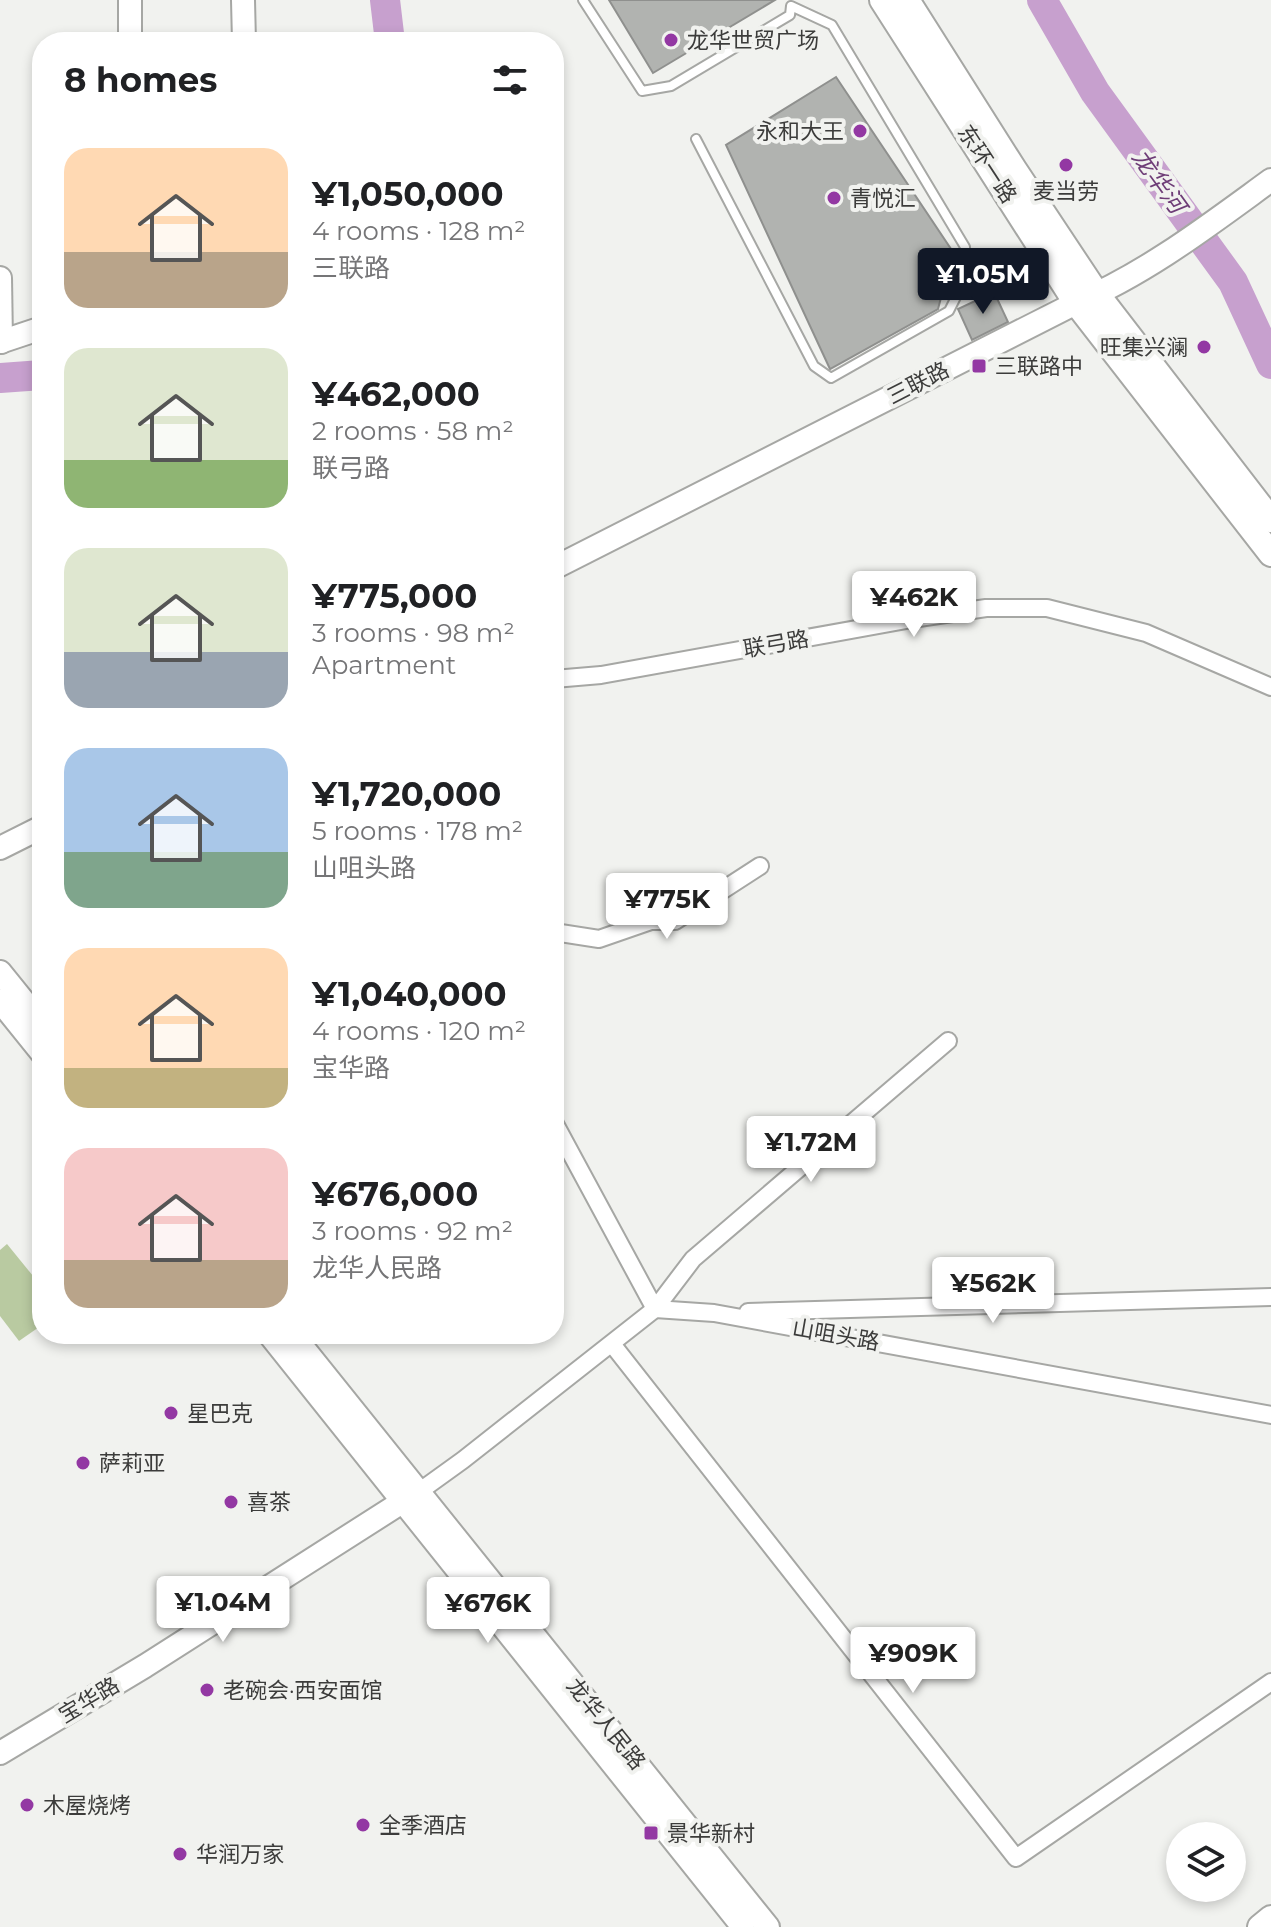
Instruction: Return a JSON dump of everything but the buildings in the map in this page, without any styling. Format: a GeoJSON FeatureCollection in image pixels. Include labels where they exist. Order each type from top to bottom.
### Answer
{"type":"FeatureCollection","features":[{"type":"Feature","properties":{"kind":"main road"},"geometry":{"type":"LineString","coordinates":[[130,0],[130,32]]}},
{"type":"Feature","properties":{"kind":"main road"},"geometry":{"type":"LineString","coordinates":[[243,0],[244,32]]}},
{"type":"Feature","properties":{"kind":"main road","name":"东环一路"},"geometry":{"type":"LineString","coordinates":[[882,0],[1086,299],[1271,554]]}},
{"type":"Feature","properties":{"kind":"main road","name":"东环一路"},"geometry":{"type":"LineString","coordinates":[[907,0],[1014,169],[1086,299],[1271,520]]}},
{"type":"Feature","properties":{"kind":"main road","name":"三联路"},"geometry":{"type":"LineString","coordinates":[[564,563],[1086,299],[1180,247],[1271,180]]}},
{"type":"Feature","properties":{"kind":"main road"},"geometry":{"type":"LineString","coordinates":[[0,278],[0,342],[32,331]]}},
{"type":"Feature","properties":{"kind":"main road"},"geometry":{"type":"LineString","coordinates":[[0,848],[32,832]]}},
{"type":"Feature","properties":{"kind":"main road"},"geometry":{"type":"LineString","coordinates":[[0,972],[32,1012]]}},
{"type":"Feature","properties":{"kind":"main road"},"geometry":{"type":"LineString","coordinates":[[0,1001],[32,1041]]}},
{"type":"Feature","properties":{"kind":"main road","name":"龙华人民路"},"geometry":{"type":"LineString","coordinates":[[278,1344],[411,1496],[768,1927]]}},
{"type":"Feature","properties":{"kind":"main road","name":"龙华人民路"},"geometry":{"type":"LineString","coordinates":[[299,1344],[411,1496],[743,1927]]}},
{"type":"Feature","properties":{"kind":"main road","name":"宝华路"},"geometry":{"type":"LineString","coordinates":[[0,1753],[145,1666],[411,1496]]}},
{"type":"Feature","properties":{"kind":"main road"},"geometry":{"type":"LineString","coordinates":[[1260,1927],[1271,1918]]}},
{"type":"Feature","properties":{"kind":"street","name":"联弓路"},"geometry":{"type":"LineString","coordinates":[[564,678],[601,675],[986,608],[1047,608],[1146,633],[1271,687]]}},
{"type":"Feature","properties":{"kind":"street"},"geometry":{"type":"LineString","coordinates":[[564,934],[599,939],[651,921],[675,921],[760,866]]}},
{"type":"Feature","properties":{"kind":"street"},"geometry":{"type":"LineString","coordinates":[[411,1496],[463,1460],[655,1309],[693,1259],[948,1041]]}},
{"type":"Feature","properties":{"kind":"street"},"geometry":{"type":"LineString","coordinates":[[564,1141],[655,1309]]}},
{"type":"Feature","properties":{"kind":"street"},"geometry":{"type":"LineString","coordinates":[[714,1313],[1271,1297]]}},
{"type":"Feature","properties":{"kind":"street","name":"山咀头路"},"geometry":{"type":"LineString","coordinates":[[655,1309],[714,1313],[1271,1415]]}},
{"type":"Feature","properties":{"kind":"street"},"geometry":{"type":"LineString","coordinates":[[612,1344],[1016,1858],[1271,1682]]}},
{"type":"Feature","properties":{"kind":"lane"},"geometry":{"type":"LineString","coordinates":[[583,0],[642,91],[671,86],[790,15],[791,6],[832,25],[965,247],[965,279],[949,311],[831,378],[814,366],[696,139]]}},
{"type":"Feature","properties":{"kind":"green space"},"geometry":{"type":"Polygon","coordinates":[[[7,1244],[32,1275],[32,1332],[19,1341],[0,1316],[0,1250],[7,1244]]]}},
{"type":"Feature","properties":{"kind":"waterway","name":"龙华河"},"geometry":{"type":"LineString","coordinates":[[385,0],[389,32]]}},
{"type":"Feature","properties":{"kind":"waterway","name":"龙华河"},"geometry":{"type":"LineString","coordinates":[[1042,0],[1095,92],[1233,282],[1271,364]]}},
{"type":"Feature","properties":{"kind":"waterway","name":"龙华河"},"geometry":{"type":"LineString","coordinates":[[0,378],[32,376]]}},
{"type":"Feature","properties":{"kind":"place","name":"龙华世贸广场"},"geometry":{"type":"Point","coordinates":[671,40]}},
{"type":"Feature","properties":{"kind":"place","name":"永和大王"},"geometry":{"type":"Point","coordinates":[860,131]}},
{"type":"Feature","properties":{"kind":"place","name":"麦当劳"},"geometry":{"type":"Point","coordinates":[1066,165]}},
{"type":"Feature","properties":{"kind":"place","name":"青悦汇"},"geometry":{"type":"Point","coordinates":[834,198]}},
{"type":"Feature","properties":{"kind":"place","name":"旺集兴澜"},"geometry":{"type":"Point","coordinates":[1204,347]}},
{"type":"Feature","properties":{"kind":"place","name":"三联路中"},"geometry":{"type":"Point","coordinates":[979,366]}},
{"type":"Feature","properties":{"kind":"place","name":"星巴克"},"geometry":{"type":"Point","coordinates":[171,1413]}},
{"type":"Feature","properties":{"kind":"place","name":"萨莉亚"},"geometry":{"type":"Point","coordinates":[83,1463]}},
{"type":"Feature","properties":{"kind":"place","name":"喜茶"},"geometry":{"type":"Point","coordinates":[231,1502]}},
{"type":"Feature","properties":{"kind":"place","name":"老碗会·西安面馆"},"geometry":{"type":"Point","coordinates":[207,1690]}},
{"type":"Feature","properties":{"kind":"place","name":"木屋烧烤"},"geometry":{"type":"Point","coordinates":[27,1805]}},
{"type":"Feature","properties":{"kind":"place","name":"全季酒店"},"geometry":{"type":"Point","coordinates":[363,1825]}},
{"type":"Feature","properties":{"kind":"place","name":"景华新村"},"geometry":{"type":"Point","coordinates":[651,1833]}},
{"type":"Feature","properties":{"kind":"place","name":"华润万家"},"geometry":{"type":"Point","coordinates":[180,1854]}}]}
